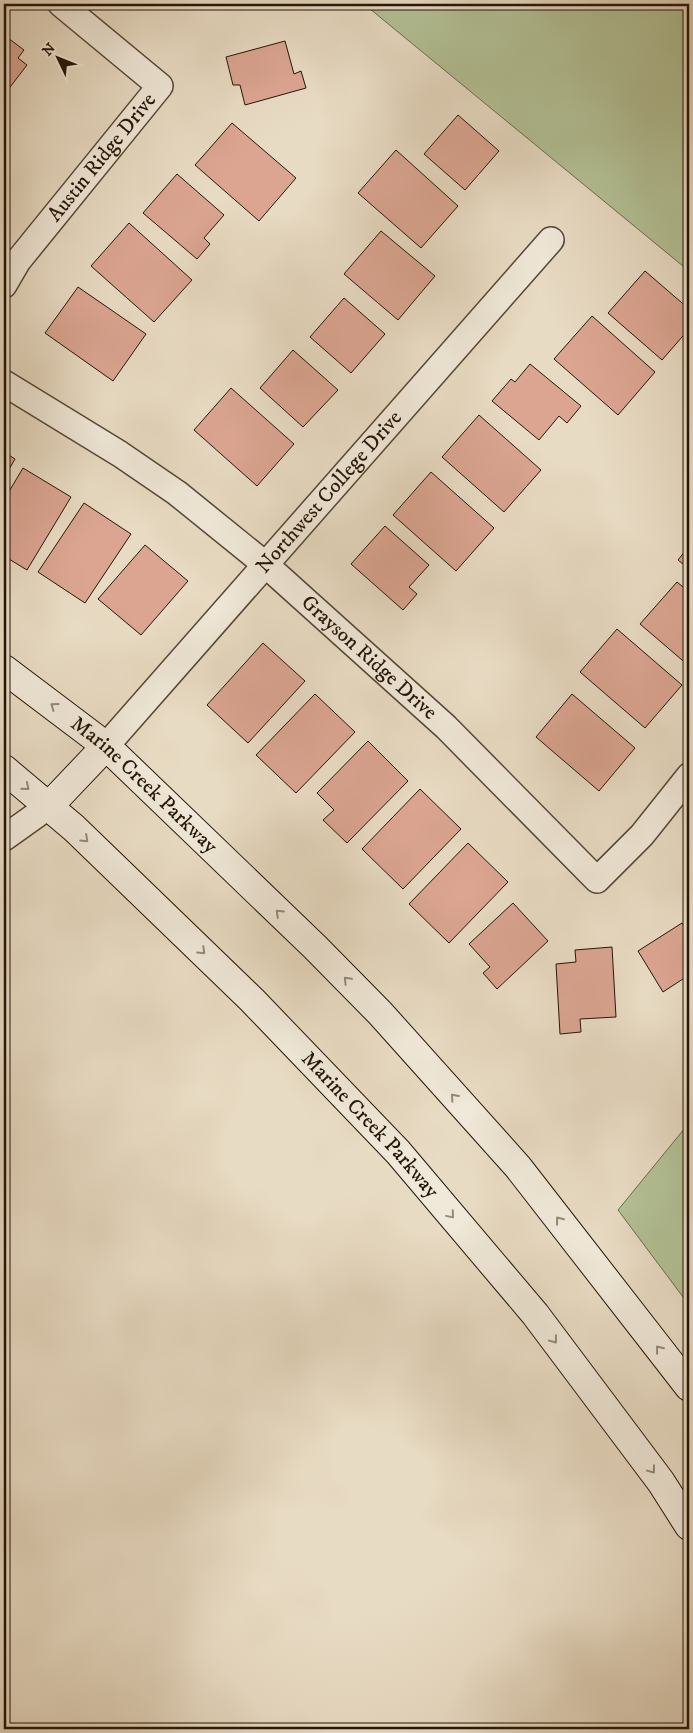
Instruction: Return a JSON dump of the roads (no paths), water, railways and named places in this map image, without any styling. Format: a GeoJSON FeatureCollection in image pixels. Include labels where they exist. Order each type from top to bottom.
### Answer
{"type":"FeatureCollection","features":[{"type":"Feature","properties":{"kind":"main road","name":"Marine Creek Parkway"},"geometry":{"type":"LineString","coordinates":[[4,669],[106,746],[315,947],[380,1013],[518,1168],[689,1387]]}},
{"type":"Feature","properties":{"kind":"main road"},"geometry":{"type":"LineString","coordinates":[[49,806],[106,746]]}},
{"type":"Feature","properties":{"kind":"main road","name":"Marine Creek Parkway"},"geometry":{"type":"LineString","coordinates":[[4,768],[85,839],[252,1000],[398,1152],[535,1314],[661,1482],[689,1526]]}},
{"type":"Feature","properties":{"kind":"street","name":"Austin Ridge Drive"},"geometry":{"type":"LineString","coordinates":[[4,285],[18,261],[160,86],[61,4]]}},
{"type":"Feature","properties":{"kind":"street","name":"Northwest College Drive"},"geometry":{"type":"LineString","coordinates":[[106,746],[551,240]]}},
{"type":"Feature","properties":{"kind":"street","name":"Grayson Ridge Drive"},"geometry":{"type":"LineString","coordinates":[[4,383],[120,454],[177,493],[266,565],[446,727],[597,880],[642,835],[689,776]]}},
{"type":"Feature","properties":{"kind":"street"},"geometry":{"type":"LineString","coordinates":[[4,838],[49,806]]}}]}
